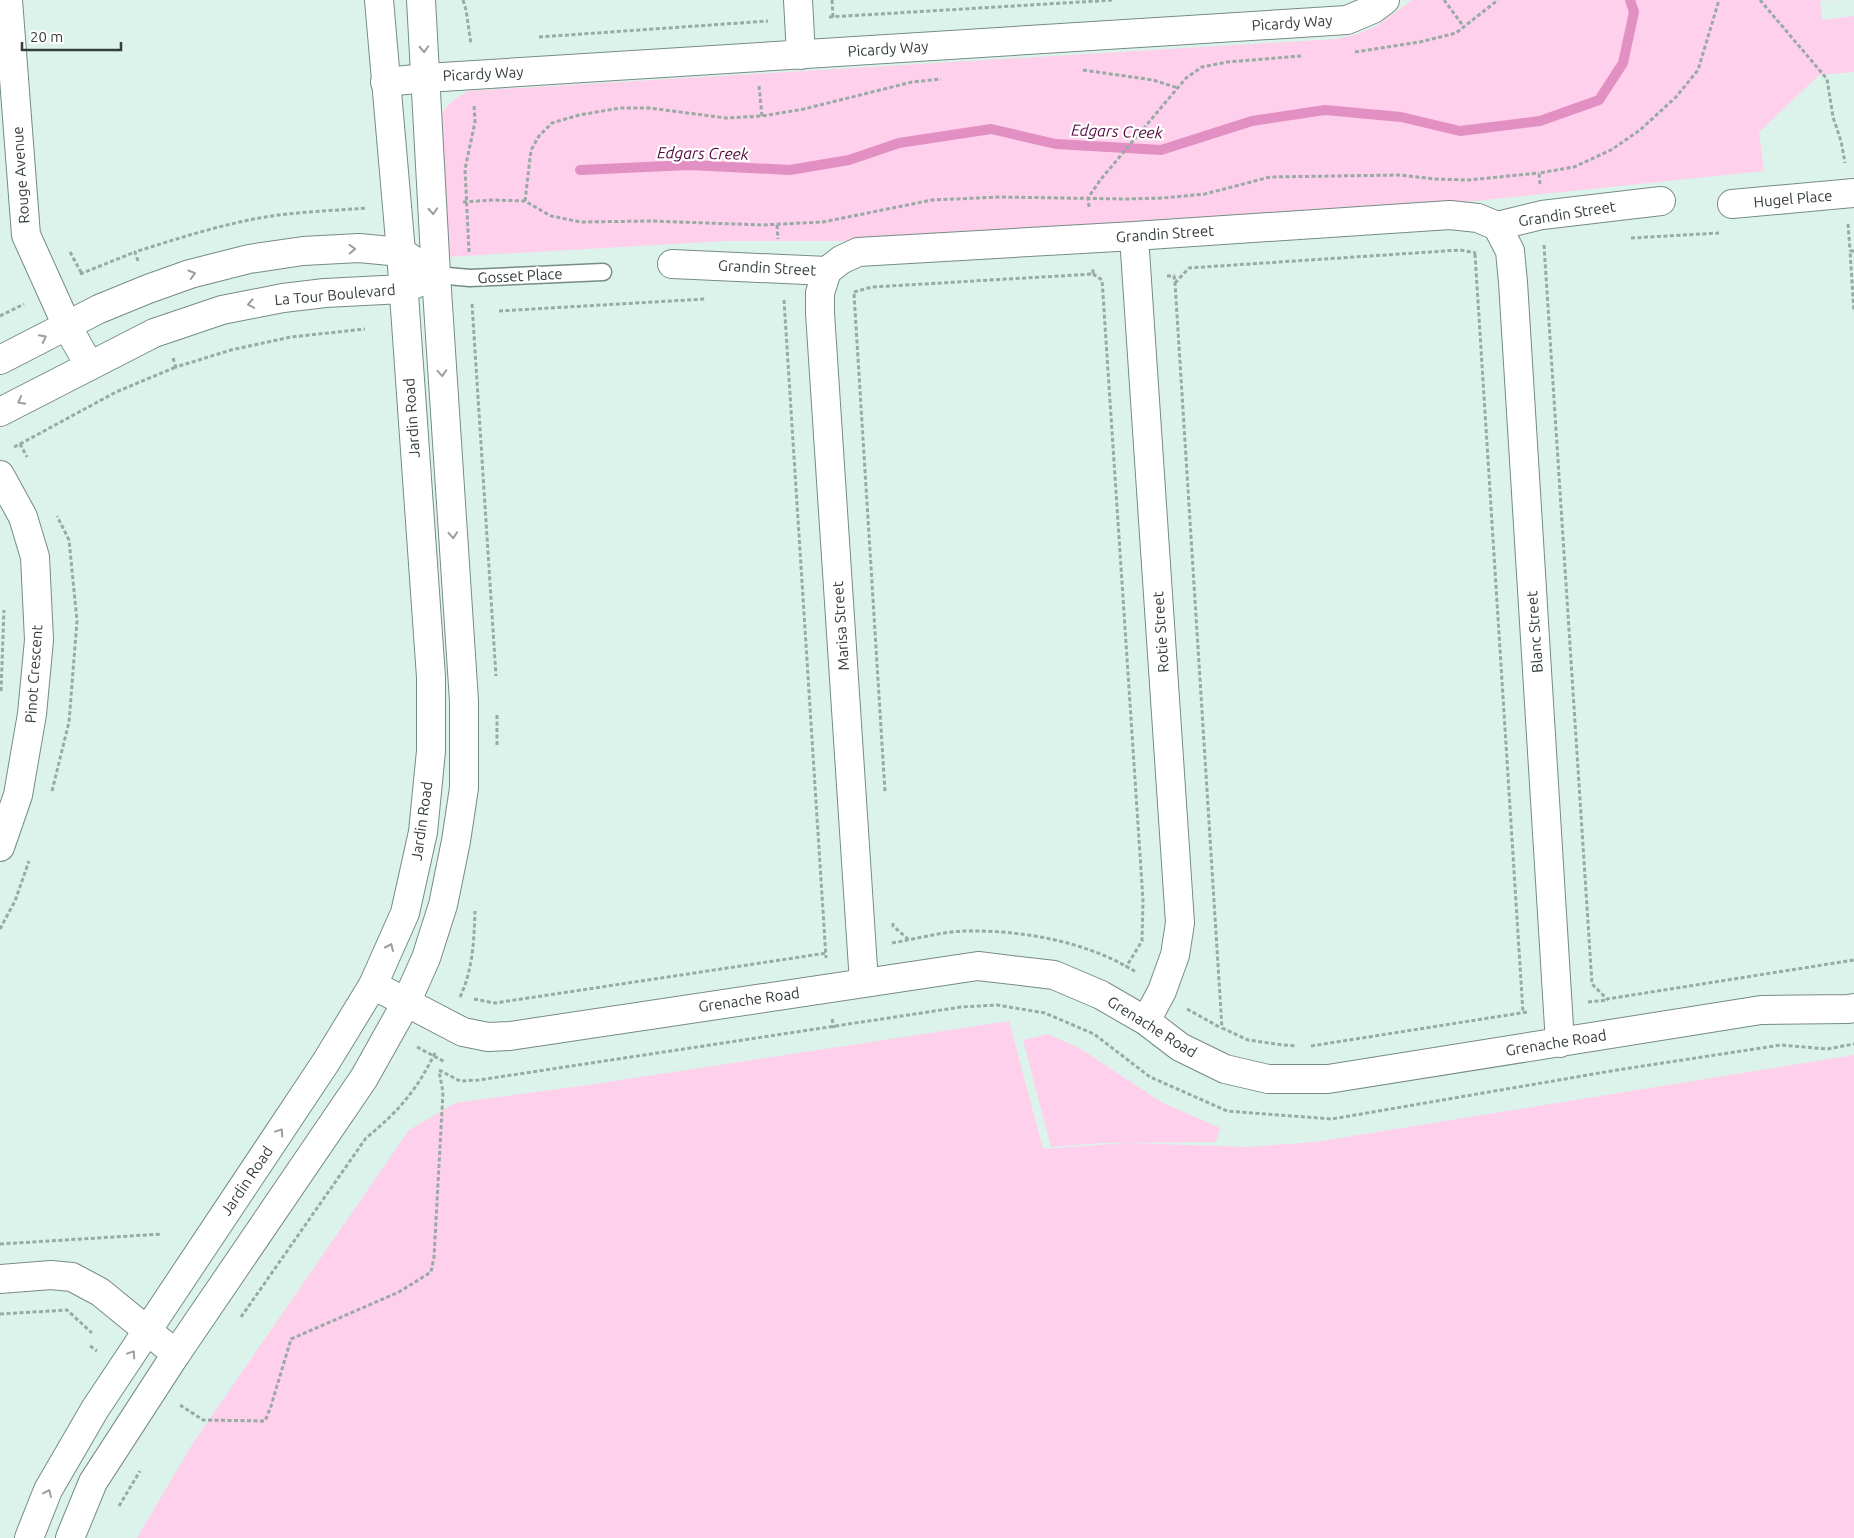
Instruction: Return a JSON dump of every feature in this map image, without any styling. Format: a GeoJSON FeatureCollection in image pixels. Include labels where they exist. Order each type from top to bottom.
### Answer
{"type":"FeatureCollection","features":[{"type":"Feature","properties":{"kind":"street","name":"Rouge Avenue"},"geometry":{"type":"LineString","coordinates":[[8,0],[26,235],[67,326],[89,365]]}},
{"type":"Feature","properties":{"kind":"street","name":"Jardin Road"},"geometry":{"type":"LineString","coordinates":[[29,1538],[48,1490],[95,1409],[326,1062],[373,985],[405,913],[423,832],[431,751],[431,677],[401,252],[379,0]]}},
{"type":"Feature","properties":{"kind":"street"},"geometry":{"type":"LineString","coordinates":[[70,1538],[93,1482],[176,1354],[364,1078],[406,1003],[426,958],[443,905],[464,788],[464,701],[436,275],[421,0]]}},
{"type":"Feature","properties":{"kind":"street","name":"Picardy Way"},"geometry":{"type":"LineString","coordinates":[[385,82],[1347,20],[1374,9],[1385,0]]}},
{"type":"Feature","properties":{"kind":"street"},"geometry":{"type":"LineString","coordinates":[[799,9],[801,55]]}},
{"type":"Feature","properties":{"kind":"street","name":"Hugel Place"},"geometry":{"type":"LineString","coordinates":[[1732,204],[1850,194]]}},
{"type":"Feature","properties":{"kind":"street","name":"Grandin Street"},"geometry":{"type":"LineString","coordinates":[[672,264],[827,271],[841,260],[858,252],[1450,215],[1478,218],[1496,226],[1542,215],[1661,201]]}},
{"type":"Feature","properties":{"kind":"street","name":"Blanc Street"},"geometry":{"type":"LineString","coordinates":[[1496,226],[1510,251],[1513,282],[1560,1043]]}},
{"type":"Feature","properties":{"kind":"street","name":"Rotie Street"},"geometry":{"type":"LineString","coordinates":[[1134,236],[1180,923],[1175,955],[1162,990],[1146,1021]]}},
{"type":"Feature","properties":{"kind":"street"},"geometry":{"type":"LineString","coordinates":[[0,360],[99,309],[148,289],[190,274],[248,259],[303,251],[359,248],[401,252],[436,275]]}},
{"type":"Feature","properties":{"kind":"street","name":"Marisa Street"},"geometry":{"type":"LineString","coordinates":[[827,271],[820,293],[820,313],[864,983]]}},
{"type":"Feature","properties":{"kind":"street","name":"La Tour Boulevard"},"geometry":{"type":"LineString","coordinates":[[0,412],[154,333],[222,310],[283,298],[403,288],[436,275]]}},
{"type":"Feature","properties":{"kind":"street","name":"Pinot Crescent"},"geometry":{"type":"LineString","coordinates":[[0,475],[23,517],[34,557],[39,640],[32,714],[18,796],[0,847]]}},
{"type":"Feature","properties":{"kind":"street","name":"Grenache Road"},"geometry":{"type":"LineString","coordinates":[[373,985],[463,1032],[488,1037],[529,1033],[978,966],[1054,975],[1101,994],[1146,1021],[1180,1047],[1225,1070],[1268,1079],[1328,1079],[1761,1010],[1854,1008]]}},
{"type":"Feature","properties":{"kind":"street"},"geometry":{"type":"LineString","coordinates":[[0,1279],[51,1275],[72,1277],[100,1292],[176,1354]]}},
{"type":"Feature","properties":{"kind":"lane","name":"Gosset Place"},"geometry":{"type":"LineString","coordinates":[[436,275],[470,278],[603,272]]}},
{"type":"Feature","properties":{"kind":"path"},"geometry":{"type":"LineString","coordinates":[[832,0],[833,17]]}},
{"type":"Feature","properties":{"kind":"path"},"geometry":{"type":"LineString","coordinates":[[532,38],[799,9],[833,17],[1114,0]]}},
{"type":"Feature","properties":{"kind":"path"},"geometry":{"type":"LineString","coordinates":[[1444,0],[1464,27]]}},
{"type":"Feature","properties":{"kind":"path"},"geometry":{"type":"LineString","coordinates":[[467,201],[525,201],[551,216],[581,222],[652,221],[762,225],[823,222],[932,200],[1000,197],[1125,200],[1205,194],[1270,177],[1402,175],[1434,179],[1468,180],[1539,173],[1574,166],[1611,150],[1640,130],[1676,98],[1698,70],[1719,0]]}},
{"type":"Feature","properties":{"kind":"path"},"geometry":{"type":"LineString","coordinates":[[1760,0],[1827,79],[1833,117],[1841,141],[1850,194],[1854,312]]}},
{"type":"Feature","properties":{"kind":"path"},"geometry":{"type":"LineString","coordinates":[[1082,70],[1153,80],[1178,88]]}},
{"type":"Feature","properties":{"kind":"path"},"geometry":{"type":"LineString","coordinates":[[525,201],[531,150],[539,136],[552,123],[579,114],[620,108],[639,108],[726,118],[762,116],[804,109],[912,82],[949,78]]}},
{"type":"Feature","properties":{"kind":"path"},"geometry":{"type":"LineString","coordinates":[[1088,198],[1100,179],[1160,110]]}},
{"type":"Feature","properties":{"kind":"path"},"geometry":{"type":"LineString","coordinates":[[1539,173],[1592,984],[1607,999],[1612,1035]]}},
{"type":"Feature","properties":{"kind":"path"},"geometry":{"type":"LineString","coordinates":[[1475,253],[1523,1013]]}},
{"type":"Feature","properties":{"kind":"path"},"geometry":{"type":"LineString","coordinates":[[1093,274],[1102,280],[1144,900],[1142,941],[1126,967]]}},
{"type":"Feature","properties":{"kind":"path"},"geometry":{"type":"LineString","coordinates":[[784,294],[828,989]]}},
{"type":"Feature","properties":{"kind":"path"},"geometry":{"type":"LineString","coordinates":[[20,444],[116,392],[176,366]]}},
{"type":"Feature","properties":{"kind":"path"},"geometry":{"type":"LineString","coordinates":[[0,700],[4,609]]}},
{"type":"Feature","properties":{"kind":"path"},"geometry":{"type":"LineString","coordinates":[[1222,1028],[1248,1040],[1283,1046],[1313,1046],[1854,960]]}},
{"type":"Feature","properties":{"kind":"path"},"geometry":{"type":"LineString","coordinates":[[180,1406],[203,1420],[265,1421],[291,1339],[399,1292],[431,1272],[434,1256],[443,1092],[439,1070]]}},
{"type":"Feature","properties":{"kind":"path"},"geometry":{"type":"LineString","coordinates":[[0,1244],[162,1234]]}},
{"type":"Feature","properties":{"kind":"path"},"geometry":{"type":"LineString","coordinates":[[0,1314],[67,1310],[92,1333]]}},
{"type":"Feature","properties":{"kind":"shaded area"},"geometry":{"type":"Polygon","coordinates":[[[1412,0],[1832,0],[1820,1],[1822,20],[1854,16],[1854,72],[1819,75],[1759,132],[1764,171],[1476,201],[845,241],[727,241],[445,257],[439,118],[452,102],[469,91],[1336,39],[1358,34],[1378,25],[1412,0]]]}},
{"type":"Feature","properties":{"kind":"shaded area"},"geometry":{"type":"Polygon","coordinates":[[[1009,1021],[1043,1149],[1127,1143],[1248,1147],[1315,1142],[1854,1055],[1854,1538],[137,1538],[193,1443],[409,1130],[455,1103],[588,1085],[1009,1021]]]}},
{"type":"Feature","properties":{"kind":"shaded area"},"geometry":{"type":"Polygon","coordinates":[[[1048,1034],[1081,1049],[1161,1102],[1220,1128],[1216,1142],[1102,1143],[1051,1147],[1023,1040],[1048,1034]]]}},
{"type":"Feature","properties":{"kind":"waterway","name":"Edgars Creek"},"geometry":{"type":"LineString","coordinates":[[580,170],[690,165],[790,170],[849,160],[899,143],[991,129],[1056,144],[1161,150],[1252,121],[1325,110],[1401,117],[1460,131],[1540,121],[1599,100],[1623,63],[1634,12],[1630,0]]}}]}
